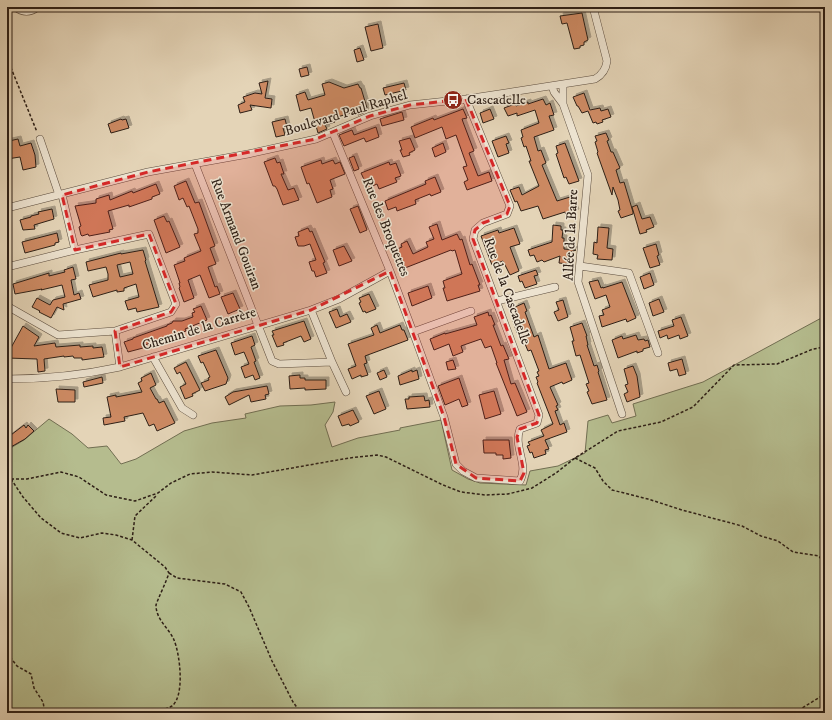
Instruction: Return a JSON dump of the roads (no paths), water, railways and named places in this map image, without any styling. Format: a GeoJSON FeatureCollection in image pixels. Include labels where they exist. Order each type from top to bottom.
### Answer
{"type":"FeatureCollection","features":[{"type":"Feature","properties":{"kind":"street"},"geometry":{"type":"LineString","coordinates":[[15,7],[27,12],[38,7]]}},
{"type":"Feature","properties":{"kind":"street","name":"Boulevard Paul Raphel"},"geometry":{"type":"LineString","coordinates":[[7,208],[148,172],[291,145],[316,138],[370,116],[410,105],[466,99],[595,79],[601,75],[605,68],[606,58],[592,7]]}},
{"type":"Feature","properties":{"kind":"street","name":"Allée de la Barre"},"geometry":{"type":"LineString","coordinates":[[563,85],[563,104]]}},
{"type":"Feature","properties":{"kind":"street","name":"Allée de la Barre"},"geometry":{"type":"LineString","coordinates":[[552,86],[554,92],[563,104],[588,175],[578,282],[622,414]]}},
{"type":"Feature","properties":{"kind":"street","name":"Rue de la Cascadelle"},"geometry":{"type":"LineString","coordinates":[[466,99],[510,206],[507,214],[483,223],[475,230],[473,238],[539,415],[538,423],[520,430],[517,436],[524,473],[520,481]]}},
{"type":"Feature","properties":{"kind":"street","name":"Rue des Broquettes"},"geometry":{"type":"LineString","coordinates":[[332,132],[390,271],[413,332],[444,417],[456,464],[463,471],[476,478],[520,481]]}},
{"type":"Feature","properties":{"kind":"street"},"geometry":{"type":"LineString","coordinates":[[40,139],[60,195],[75,250]]}},
{"type":"Feature","properties":{"kind":"street","name":"Rue Armand Gouiran"},"geometry":{"type":"LineString","coordinates":[[195,164],[272,361],[279,364],[332,362]]}},
{"type":"Feature","properties":{"kind":"street"},"geometry":{"type":"LineString","coordinates":[[7,266],[149,234],[176,304],[171,312],[115,331],[58,335],[7,306]]}},
{"type":"Feature","properties":{"kind":"street"},"geometry":{"type":"LineString","coordinates":[[580,266],[629,273],[658,353]]}},
{"type":"Feature","properties":{"kind":"street","name":"Chemin de la Carrère"},"geometry":{"type":"LineString","coordinates":[[7,379],[29,379],[92,373],[120,367],[312,310],[340,299],[390,271]]}},
{"type":"Feature","properties":{"kind":"street"},"geometry":{"type":"LineString","coordinates":[[497,301],[555,287]]}},
{"type":"Feature","properties":{"kind":"street"},"geometry":{"type":"LineString","coordinates":[[312,310],[332,362],[346,392]]}},
{"type":"Feature","properties":{"kind":"street"},"geometry":{"type":"LineString","coordinates":[[413,332],[471,311]]}},
{"type":"Feature","properties":{"kind":"street"},"geometry":{"type":"LineString","coordinates":[[115,331],[120,367]]}},
{"type":"Feature","properties":{"kind":"street"},"geometry":{"type":"LineString","coordinates":[[153,357],[182,408],[192,415]]}},
{"type":"Feature","properties":{"kind":"place","name":"Cascadelle"},"geometry":{"type":"Point","coordinates":[453,100]}}]}
